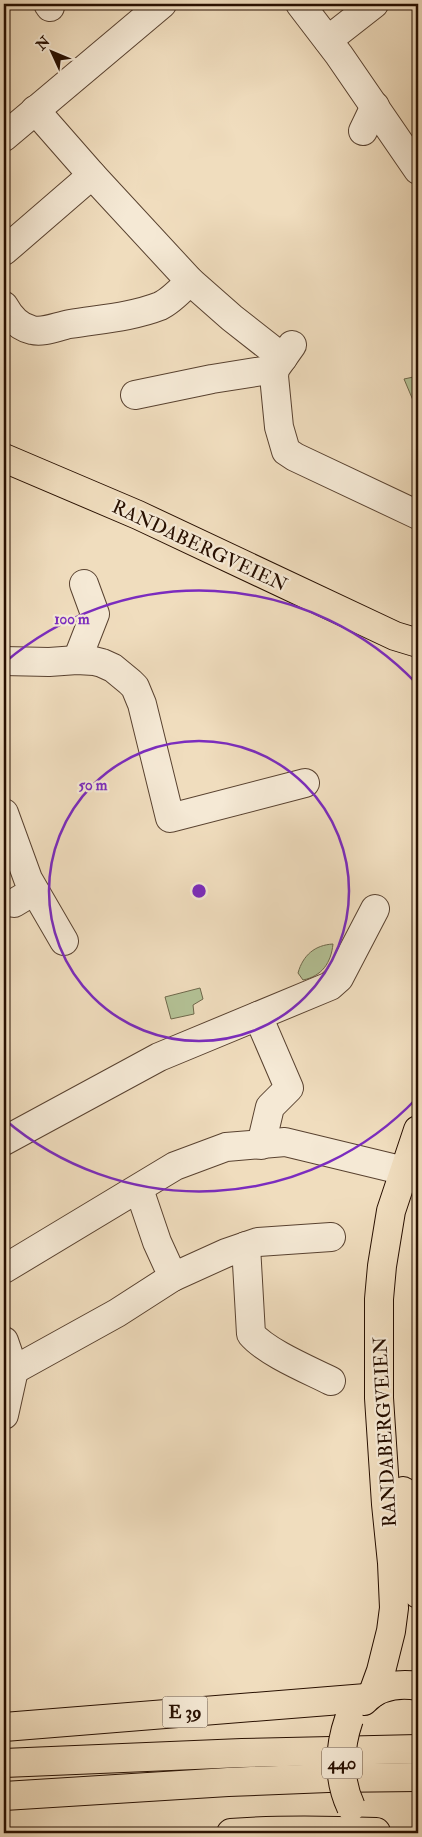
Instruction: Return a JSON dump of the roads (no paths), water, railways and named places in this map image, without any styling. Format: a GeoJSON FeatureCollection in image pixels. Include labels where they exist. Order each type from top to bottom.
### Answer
{"type":"FeatureCollection","features":[{"type":"Feature","properties":{"kind":"main road","name":"RANDABERGVEIEN"},"geometry":{"type":"LineString","coordinates":[[4,458],[138,515],[406,640],[418,658]]}},
{"type":"Feature","properties":{"kind":"main road","name":"RANDABERGVEIEN"},"geometry":{"type":"LineString","coordinates":[[370,1695],[381,1671],[391,1631],[394,1608],[378,1398],[382,1266],[391,1211],[418,1130]]}},
{"type":"Feature","properties":{"kind":"main road","name":"RANDABERGVEIEN"},"geometry":{"type":"LineString","coordinates":[[405,1171],[394,1268],[394,1352],[404,1499],[418,1594]]}},
{"type":"Feature","properties":{"kind":"main road"},"geometry":{"type":"LineString","coordinates":[[370,1695],[382,1689],[401,1685],[418,1686]]}},
{"type":"Feature","properties":{"kind":"main road","name":"440"},"geometry":{"type":"LineString","coordinates":[[370,1695],[349,1719],[343,1739],[342,1761],[344,1788],[351,1807],[360,1820],[377,1833]]}},
{"type":"Feature","properties":{"kind":"main road","name":"E 39"},"geometry":{"type":"LineString","coordinates":[[4,1727],[370,1695]]}},
{"type":"Feature","properties":{"kind":"main road","name":"E 39"},"geometry":{"type":"LineString","coordinates":[[4,1764],[242,1753],[418,1749]]}},
{"type":"Feature","properties":{"kind":"main road"},"geometry":{"type":"LineString","coordinates":[[4,1796],[228,1782],[418,1777]]}},
{"type":"Feature","properties":{"kind":"main road"},"geometry":{"type":"LineString","coordinates":[[231,1833],[271,1830],[377,1833]]}},
{"type":"Feature","properties":{"kind":"street"},"geometry":{"type":"LineString","coordinates":[[4,138],[162,4]]}},
{"type":"Feature","properties":{"kind":"street"},"geometry":{"type":"LineString","coordinates":[[300,4],[375,106],[418,170]]}},
{"type":"Feature","properties":{"kind":"street"},"geometry":{"type":"LineString","coordinates":[[328,40],[374,4]]}},
{"type":"Feature","properties":{"kind":"street"},"geometry":{"type":"LineString","coordinates":[[364,131],[375,106]]}},
{"type":"Feature","properties":{"kind":"street"},"geometry":{"type":"LineString","coordinates":[[36,110],[92,175],[190,281],[232,318],[284,357]]}},
{"type":"Feature","properties":{"kind":"street"},"geometry":{"type":"LineString","coordinates":[[4,251],[92,175]]}},
{"type":"Feature","properties":{"kind":"street"},"geometry":{"type":"LineString","coordinates":[[4,306],[11,318],[24,328],[34,331],[45,330],[68,324],[121,316],[162,305],[190,281]]}},
{"type":"Feature","properties":{"kind":"street"},"geometry":{"type":"LineString","coordinates":[[135,395],[212,379],[284,357]]}},
{"type":"Feature","properties":{"kind":"street"},"geometry":{"type":"LineString","coordinates":[[284,357],[274,376],[276,408],[286,451],[418,515]]}},
{"type":"Feature","properties":{"kind":"street"},"geometry":{"type":"LineString","coordinates":[[77,660],[95,614],[84,584]]}},
{"type":"Feature","properties":{"kind":"street"},"geometry":{"type":"LineString","coordinates":[[4,661],[94,661],[112,668],[135,687],[142,704],[170,818],[290,781]]}},
{"type":"Feature","properties":{"kind":"street"},"geometry":{"type":"LineString","coordinates":[[4,813],[20,859],[24,897],[64,941]]}},
{"type":"Feature","properties":{"kind":"street"},"geometry":{"type":"LineString","coordinates":[[4,1141],[159,1057],[322,990],[339,978],[375,908]]}},
{"type":"Feature","properties":{"kind":"street"},"geometry":{"type":"LineString","coordinates":[[258,1016],[289,1088],[270,1107],[261,1145]]}},
{"type":"Feature","properties":{"kind":"street"},"geometry":{"type":"LineString","coordinates":[[4,1269],[175,1166],[226,1147],[285,1142],[405,1171]]}},
{"type":"Feature","properties":{"kind":"street"},"geometry":{"type":"LineString","coordinates":[[139,1188],[157,1242],[173,1277]]}},
{"type":"Feature","properties":{"kind":"street"},"geometry":{"type":"LineString","coordinates":[[14,1370],[118,1313],[173,1277],[226,1252],[258,1242],[331,1237]]}},
{"type":"Feature","properties":{"kind":"street"},"geometry":{"type":"LineString","coordinates":[[246,1246],[251,1334],[257,1341],[268,1348],[331,1380]]}},
{"type":"Feature","properties":{"kind":"street"},"geometry":{"type":"LineString","coordinates":[[4,1341],[14,1370],[4,1415]]}}]}
